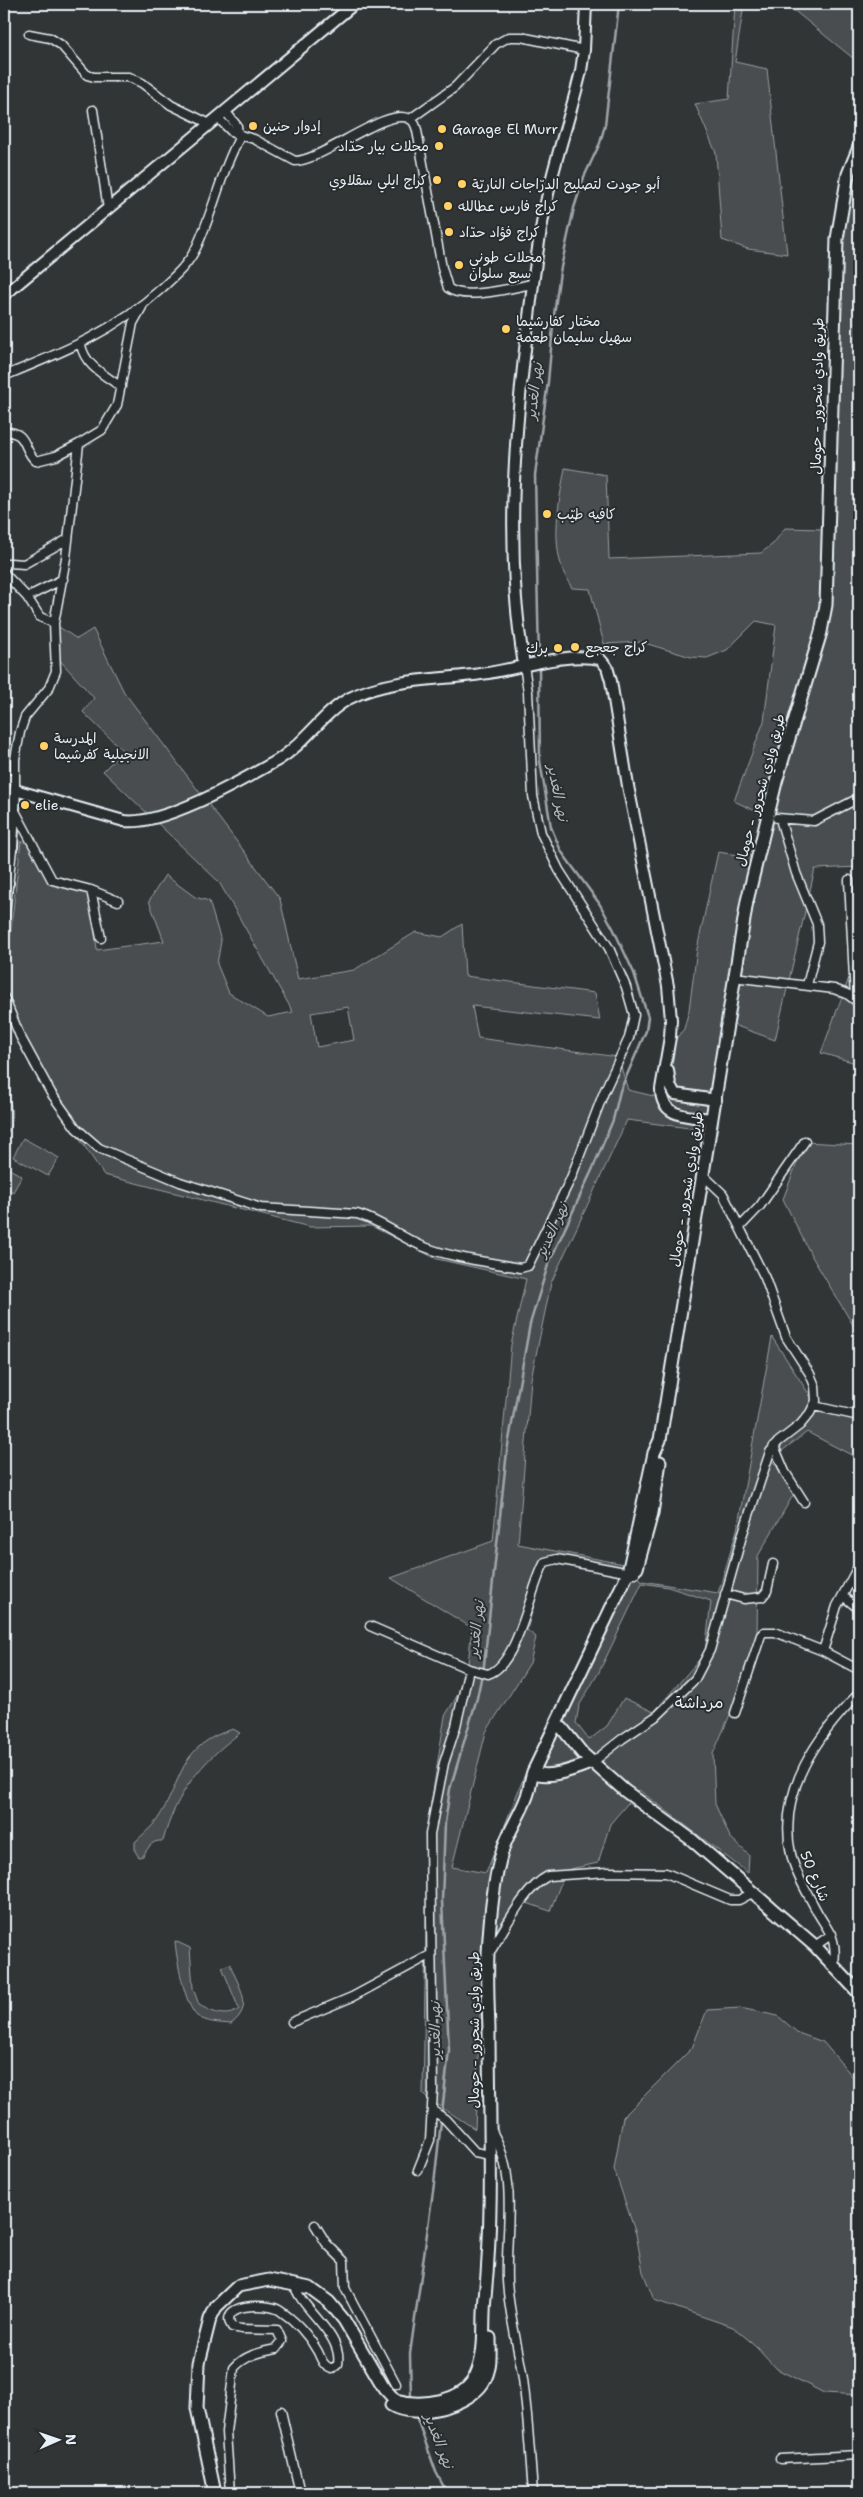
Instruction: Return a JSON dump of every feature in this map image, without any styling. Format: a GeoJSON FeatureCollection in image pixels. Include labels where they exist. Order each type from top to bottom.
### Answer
{"type":"FeatureCollection","features":[{"type":"Feature","properties":{"kind":"main road","name":"طريق وادي شحرور - حومال"},"geometry":{"type":"LineString","coordinates":[[214,2493],[201,2434],[197,2404],[199,2364],[210,2319],[216,2307],[238,2286],[269,2280],[294,2284],[310,2288],[329,2302],[344,2320],[357,2343],[360,2357],[377,2390],[387,2403],[405,2406],[454,2405],[474,2394],[484,2383],[490,2362],[490,2290],[488,2277],[490,2155],[488,1954],[492,1911],[503,1848],[632,1574],[647,1511],[654,1453],[660,1440],[716,1100],[733,977],[747,901],[767,815],[821,632],[826,605],[837,239],[848,174],[859,147]]}},
{"type":"Feature","properties":{"kind":"main road","name":"طريق وادي شحرور - حومال"},"geometry":{"type":"LineString","coordinates":[[537,1773],[562,1728],[571,1701]]}},
{"type":"Feature","properties":{"kind":"main road"},"geometry":{"type":"LineString","coordinates":[[562,1728],[574,1745],[630,1795],[692,1840],[754,1892],[858,1986]]}},
{"type":"Feature","properties":{"kind":"main road"},"geometry":{"type":"LineString","coordinates":[[537,1773],[568,1771],[594,1762]]}},
{"type":"Feature","properties":{"kind":"street"},"geometry":{"type":"LineString","coordinates":[[4,295],[354,4]]}},
{"type":"Feature","properties":{"kind":"street"},"geometry":{"type":"LineString","coordinates":[[4,997],[20,1036],[51,1093],[76,1128],[99,1148],[180,1182],[261,1208],[357,1214],[370,1218],[422,1246],[440,1252],[520,1268],[528,1266],[571,1178],[604,1092],[629,1038],[634,1015],[626,987],[609,948],[559,870],[541,833],[533,796],[528,692],[514,579],[513,481],[532,284],[546,201],[576,91],[584,50],[586,4]]}},
{"type":"Feature","properties":{"kind":"street"},"geometry":{"type":"LineString","coordinates":[[28,34],[50,38],[61,45],[87,75],[129,77],[142,83],[171,105],[218,118],[231,132],[262,143],[286,158],[302,161],[382,122],[403,117],[410,119],[416,125],[442,268],[448,288],[454,292],[469,294],[532,284]]}},
{"type":"Feature","properties":{"kind":"street"},"geometry":{"type":"LineString","coordinates":[[410,119],[455,87],[490,50],[509,37],[520,37],[584,50]]}},
{"type":"Feature","properties":{"kind":"street"},"geometry":{"type":"LineString","coordinates":[[93,110],[108,209]]}},
{"type":"Feature","properties":{"kind":"street"},"geometry":{"type":"LineString","coordinates":[[4,376],[81,344],[120,323],[142,307],[189,261],[205,228],[232,150],[240,135]]}},
{"type":"Feature","properties":{"kind":"street"},"geometry":{"type":"LineString","coordinates":[[4,432],[12,432],[24,439],[36,461],[41,461],[79,444],[102,430],[117,405],[133,323],[142,307]]}},
{"type":"Feature","properties":{"kind":"street"},"geometry":{"type":"LineString","coordinates":[[81,344],[82,353],[90,364],[121,387]]}},
{"type":"Feature","properties":{"kind":"street"},"geometry":{"type":"LineString","coordinates":[[4,924],[6,879],[12,847],[15,759],[25,717],[49,688],[56,671],[54,623],[63,579],[79,444]]}},
{"type":"Feature","properties":{"kind":"street"},"geometry":{"type":"LineString","coordinates":[[4,567],[10,563],[24,564],[68,539]]}},
{"type":"Feature","properties":{"kind":"street"},"geometry":{"type":"LineString","coordinates":[[4,573],[40,617],[54,623]]}},
{"type":"Feature","properties":{"kind":"street"},"geometry":{"type":"LineString","coordinates":[[26,598],[63,579]]}},
{"type":"Feature","properties":{"kind":"street"},"geometry":{"type":"LineString","coordinates":[[4,778],[15,785],[124,821],[140,822],[163,816],[198,801],[278,760],[298,746],[340,704],[362,693],[383,686],[484,674],[535,663],[595,658],[604,661],[609,673],[628,786],[668,986],[671,1020],[661,1089],[662,1100],[665,1108],[679,1113],[712,1119]]}},
{"type":"Feature","properties":{"kind":"street"},"geometry":{"type":"LineString","coordinates":[[767,815],[780,819],[814,821],[859,798]]}},
{"type":"Feature","properties":{"kind":"street"},"geometry":{"type":"LineString","coordinates":[[14,809],[52,880],[91,890],[118,901]]}},
{"type":"Feature","properties":{"kind":"street"},"geometry":{"type":"LineString","coordinates":[[780,819],[800,882],[817,924],[818,942],[807,985]]}},
{"type":"Feature","properties":{"kind":"street"},"geometry":{"type":"LineString","coordinates":[[4,860],[12,847]]}},
{"type":"Feature","properties":{"kind":"street"},"geometry":{"type":"LineString","coordinates":[[849,880],[857,1001]]}},
{"type":"Feature","properties":{"kind":"street"},"geometry":{"type":"LineString","coordinates":[[91,890],[101,938]]}},
{"type":"Feature","properties":{"kind":"street"},"geometry":{"type":"LineString","coordinates":[[733,977],[834,989],[857,1001]]}},
{"type":"Feature","properties":{"kind":"street"},"geometry":{"type":"LineString","coordinates":[[667,1058],[670,1085],[676,1094],[716,1100]]}},
{"type":"Feature","properties":{"kind":"street"},"geometry":{"type":"LineString","coordinates":[[740,1227],[760,1206],[805,1141]]}},
{"type":"Feature","properties":{"kind":"street"},"geometry":{"type":"LineString","coordinates":[[594,1762],[622,1739],[658,1715],[695,1679],[710,1650],[725,1594],[763,1471],[774,1446],[800,1425],[814,1406],[816,1392],[814,1381],[786,1337],[765,1278],[723,1194],[703,1175]]}},
{"type":"Feature","properties":{"kind":"street"},"geometry":{"type":"LineString","coordinates":[[814,1406],[859,1416]]}},
{"type":"Feature","properties":{"kind":"street"},"geometry":{"type":"LineString","coordinates":[[774,1446],[784,1472],[804,1502]]}},
{"type":"Feature","properties":{"kind":"street"},"geometry":{"type":"LineString","coordinates":[[370,1626],[471,1669],[488,1674],[499,1668],[523,1624],[545,1562],[557,1559],[632,1574]]}},
{"type":"Feature","properties":{"kind":"street"},"geometry":{"type":"LineString","coordinates":[[725,1594],[744,1599],[762,1597],[767,1591],[773,1564]]}},
{"type":"Feature","properties":{"kind":"street"},"geometry":{"type":"LineString","coordinates":[[823,1651],[838,1606],[859,1565]]}},
{"type":"Feature","properties":{"kind":"street"},"geometry":{"type":"LineString","coordinates":[[844,1597],[859,1609]]}},
{"type":"Feature","properties":{"kind":"street"},"geometry":{"type":"LineString","coordinates":[[735,1714],[761,1635],[764,1632],[775,1632],[823,1651],[859,1670]]}},
{"type":"Feature","properties":{"kind":"street"},"geometry":{"type":"LineString","coordinates":[[418,2170],[430,2140],[433,2111],[428,1853],[431,1820],[471,1669]]}},
{"type":"Feature","properties":{"kind":"street","name":"شارع 50"},"geometry":{"type":"LineString","coordinates":[[834,1964],[836,1947],[832,1934],[817,1912],[794,1864],[790,1847],[789,1816],[792,1794],[803,1766],[859,1693]]}},
{"type":"Feature","properties":{"kind":"street"},"geometry":{"type":"LineString","coordinates":[[488,1954],[525,1897],[540,1881],[548,1876],[608,1872],[666,1873],[730,1900],[739,1900],[754,1892]]}},
{"type":"Feature","properties":{"kind":"street"},"geometry":{"type":"LineString","coordinates":[[815,1946],[832,1934]]}},
{"type":"Feature","properties":{"kind":"street"},"geometry":{"type":"LineString","coordinates":[[292,2022],[352,1996],[430,1955]]}},
{"type":"Feature","properties":{"kind":"street"},"geometry":{"type":"LineString","coordinates":[[433,2111],[445,2119],[471,2149],[481,2154],[490,2155]]}},
{"type":"Feature","properties":{"kind":"street"},"geometry":{"type":"LineString","coordinates":[[489,2127],[499,2143],[506,2172],[510,2224],[507,2280],[526,2410],[533,2493]]}},
{"type":"Feature","properties":{"kind":"street"},"geometry":{"type":"LineString","coordinates":[[315,2225],[326,2243],[344,2261],[344,2288],[396,2384]]}},
{"type":"Feature","properties":{"kind":"street"},"geometry":{"type":"LineString","coordinates":[[230,2493],[226,2432],[234,2368],[253,2354],[276,2349],[282,2341],[278,2330],[232,2327],[229,2321],[229,2314],[234,2309],[251,2307],[277,2309],[301,2326],[325,2365],[332,2369],[338,2364],[335,2347],[327,2332],[301,2301],[294,2284]]}},
{"type":"Feature","properties":{"kind":"street"},"geometry":{"type":"LineString","coordinates":[[281,2411],[300,2493]]}},
{"type":"Feature","properties":{"kind":"street"},"geometry":{"type":"LineString","coordinates":[[780,2459],[859,2455]]}},
{"type":"Feature","properties":{"kind":"shaded area"},"geometry":{"type":"Polygon","coordinates":[[[735,4],[744,4],[735,62],[767,69],[787,254],[748,249],[722,240],[716,153],[695,104],[729,99],[735,4]]]}},
{"type":"Feature","properties":{"kind":"shaded area"},"geometry":{"type":"Polygon","coordinates":[[[786,4],[859,4],[859,63],[786,4]]]}},
{"type":"Feature","properties":{"kind":"shaded area"},"geometry":{"type":"Polygon","coordinates":[[[859,144],[859,867],[815,869],[775,1040],[731,1024],[705,1130],[627,1120],[551,1283],[531,1379],[518,1544],[629,1565],[642,1581],[718,1593],[737,1530],[772,1337],[818,1408],[859,1421],[859,1459],[807,1432],[771,1459],[796,1490],[758,1556],[757,1639],[738,1696],[713,1754],[715,1804],[730,1837],[749,1855],[748,1873],[639,1790],[610,1824],[598,1863],[566,1870],[550,1911],[518,1900],[483,1948],[475,2129],[423,2095],[428,1822],[445,1716],[466,1681],[472,1628],[391,1578],[493,1541],[511,1345],[526,1279],[437,1259],[371,1226],[310,1227],[104,1175],[30,1066],[24,1040],[4,1002],[4,944],[10,937],[21,841],[29,844],[49,881],[90,891],[97,950],[164,941],[149,901],[165,875],[195,897],[209,901],[221,941],[217,964],[229,993],[268,1017],[293,1012],[219,882],[103,771],[123,751],[83,712],[94,698],[56,656],[53,623],[77,639],[93,629],[124,692],[280,899],[298,979],[354,970],[416,932],[442,937],[462,924],[465,976],[595,993],[600,1020],[472,1006],[478,1038],[618,1057],[628,1090],[666,1099],[674,1041],[684,1029],[689,1010],[697,949],[718,852],[751,857],[762,814],[734,801],[764,721],[776,625],[756,621],[727,650],[707,658],[691,657],[641,642],[604,644],[590,589],[572,588],[560,560],[557,530],[565,468],[606,475],[609,559],[761,553],[773,544],[785,528],[822,529],[827,494],[833,254],[859,144]],[[348,1007],[311,1013],[317,1047],[354,1040],[348,1007]],[[552,1560],[543,1573],[527,1630],[536,1637],[530,1663],[486,1732],[452,1867],[486,1873],[527,1769],[623,1576],[552,1560]],[[642,1583],[599,1672],[579,1706],[576,1723],[589,1740],[607,1726],[624,1698],[654,1712],[705,1653],[711,1601],[668,1587],[642,1583]]]}},
{"type":"Feature","properties":{"kind":"shaded area"},"geometry":{"type":"Polygon","coordinates":[[[856,959],[859,959],[859,1064],[821,1053],[856,959]]]}},
{"type":"Feature","properties":{"kind":"shaded area"},"geometry":{"type":"Polygon","coordinates":[[[4,1086],[12,1112],[10,1126],[4,1138],[4,1086]]]}},
{"type":"Feature","properties":{"kind":"shaded area"},"geometry":{"type":"Polygon","coordinates":[[[23,1138],[59,1158],[48,1176],[13,1157],[23,1138]]]}},
{"type":"Feature","properties":{"kind":"shaded area"},"geometry":{"type":"Polygon","coordinates":[[[805,1142],[859,1145],[859,1335],[811,1255],[783,1199],[805,1142]]]}},
{"type":"Feature","properties":{"kind":"shaded area"},"geometry":{"type":"Polygon","coordinates":[[[4,1166],[22,1176],[13,1192],[4,1187],[4,1166]]]}},
{"type":"Feature","properties":{"kind":"shaded area"},"geometry":{"type":"Polygon","coordinates":[[[233,1729],[240,1733],[213,1755],[183,1793],[168,1824],[163,1841],[153,1843],[143,1856],[139,1857],[135,1851],[135,1842],[157,1820],[191,1755],[201,1745],[215,1736],[233,1729]]]}},
{"type":"Feature","properties":{"kind":"shaded area"},"geometry":{"type":"Polygon","coordinates":[[[175,1941],[190,1948],[193,1988],[199,2005],[214,2012],[229,2014],[239,2009],[222,1967],[230,1964],[241,1989],[244,2003],[238,2017],[231,2024],[205,2020],[197,2016],[193,2011],[182,1981],[175,1941]]]}},
{"type":"Feature","properties":{"kind":"shaded area"},"geometry":{"type":"Polygon","coordinates":[[[740,2008],[778,2016],[798,2033],[823,2042],[859,2084],[859,2395],[824,2393],[777,2369],[756,2346],[733,2327],[654,2300],[643,2272],[636,2234],[614,2169],[623,2117],[692,2048],[707,2010],[740,2008]]]}},
{"type":"Feature","properties":{"kind":"waterway","name":"نهر الغدير"},"geometry":{"type":"LineString","coordinates":[[539,659],[535,475],[548,382],[554,315],[560,272],[574,208],[584,177],[600,143],[605,125],[619,4]]}},
{"type":"Feature","properties":{"kind":"waterway","name":"نهر الغدير"},"geometry":{"type":"LineString","coordinates":[[411,2398],[410,2354],[434,2184],[449,2050],[442,1901],[445,1823],[450,1789],[477,1698],[484,1665],[507,1451],[530,1324],[548,1265],[613,1120],[620,1091],[646,1031],[648,1017],[634,973],[613,928],[599,903],[561,851],[551,827],[540,761],[539,667]]}},
{"type":"Feature","properties":{"kind":"waterway","name":"نهر الغدير"},"geometry":{"type":"LineString","coordinates":[[415,2413],[436,2472],[447,2493]]}},
{"type":"Feature","properties":{"kind":"place","name":"إدوار حنين"},"geometry":{"type":"Point","coordinates":[253,126]}},
{"type":"Feature","properties":{"kind":"place","name":"Garage El Murr"},"geometry":{"type":"Point","coordinates":[442,129]}},
{"type":"Feature","properties":{"kind":"place","name":"محلات بيار حدّاد"},"geometry":{"type":"Point","coordinates":[439,146]}},
{"type":"Feature","properties":{"kind":"place","name":"كراج ايلي سقلاوي"},"geometry":{"type":"Point","coordinates":[437,180]}},
{"type":"Feature","properties":{"kind":"place","name":"أبو جودت لتصليح الدرّاجات الناريّة"},"geometry":{"type":"Point","coordinates":[462,184]}},
{"type":"Feature","properties":{"kind":"place","name":"كراج فارس عطالله"},"geometry":{"type":"Point","coordinates":[448,206]}},
{"type":"Feature","properties":{"kind":"place","name":"كراج فؤاد حدّاد"},"geometry":{"type":"Point","coordinates":[449,232]}},
{"type":"Feature","properties":{"kind":"place","name":"محلات طوني سبع سلوان"},"geometry":{"type":"Point","coordinates":[459,265]}},
{"type":"Feature","properties":{"kind":"place","name":"مختار كفارشيما سهيل سليمان طعمة"},"geometry":{"type":"Point","coordinates":[506,329]}},
{"type":"Feature","properties":{"kind":"place","name":"كافيه طيّب"},"geometry":{"type":"Point","coordinates":[547,514]}},
{"type":"Feature","properties":{"kind":"place","name":"كراج جعجع"},"geometry":{"type":"Point","coordinates":[575,647]}},
{"type":"Feature","properties":{"kind":"place","name":"برك"},"geometry":{"type":"Point","coordinates":[558,648]}},
{"type":"Feature","properties":{"kind":"place","name":"المدرسة الانجيلية كفرشيما"},"geometry":{"type":"Point","coordinates":[44,746]}},
{"type":"Feature","properties":{"kind":"place","name":"elie"},"geometry":{"type":"Point","coordinates":[25,805]}},
{"type":"Feature","properties":{"kind":"district","name":"مرداشة"},"geometry":{"type":"Point","coordinates":[699,1702]}}]}
